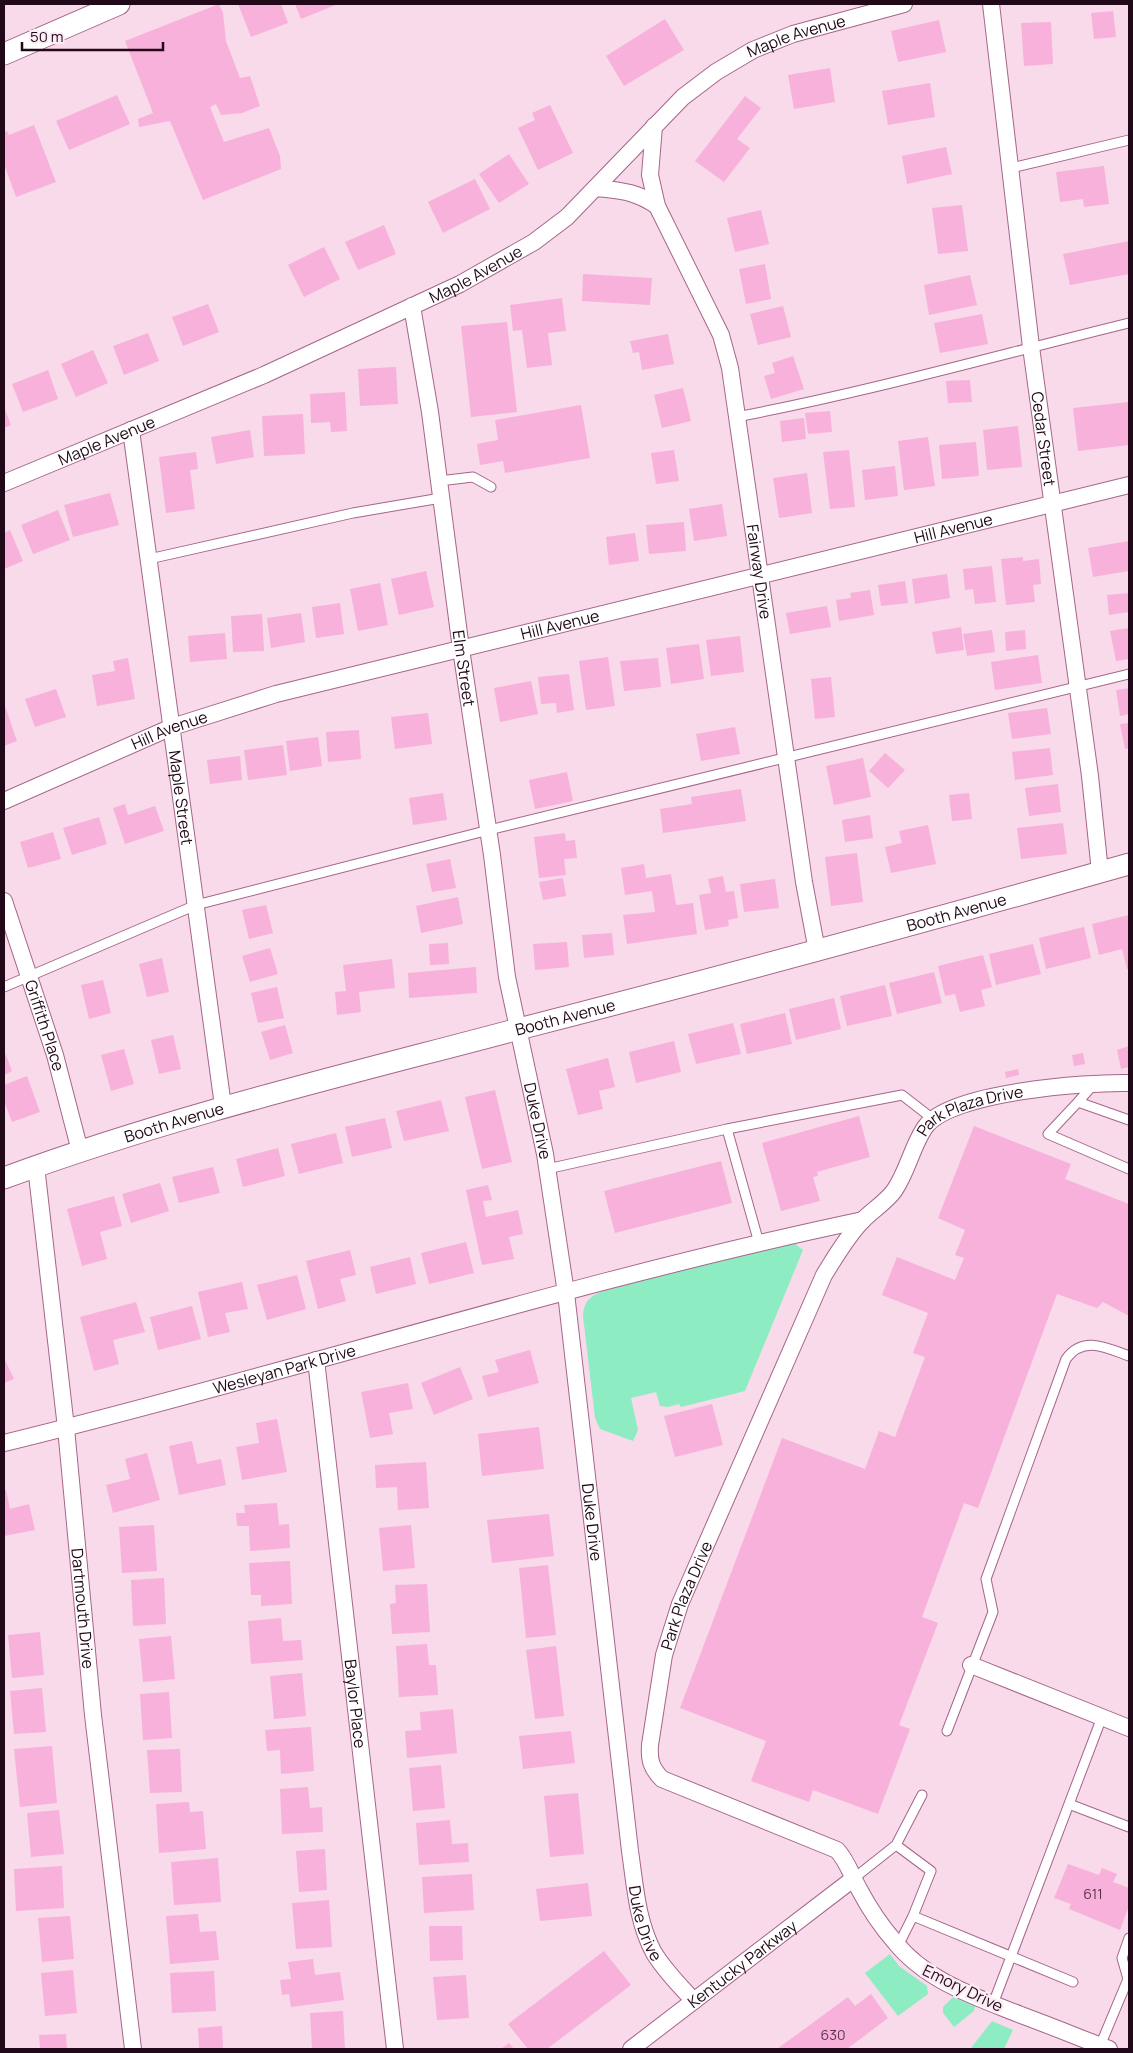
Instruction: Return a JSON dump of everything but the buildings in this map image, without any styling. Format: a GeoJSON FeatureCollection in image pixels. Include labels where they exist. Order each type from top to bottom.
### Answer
{"type":"FeatureCollection","features":[{"type":"Feature","properties":{"kind":"street"},"geometry":{"type":"LineString","coordinates":[[4,54],[119,4]]}},
{"type":"Feature","properties":{"kind":"street","name":"Maple Avenue"},"geometry":{"type":"LineString","coordinates":[[4,483],[264,375],[460,284],[534,242],[567,217],[683,97],[716,72],[753,50],[793,34],[904,4]]}},
{"type":"Feature","properties":{"kind":"street","name":"Cedar Street"},"geometry":{"type":"LineString","coordinates":[[991,4],[1031,347],[1090,776],[1100,872]]}},
{"type":"Feature","properties":{"kind":"street","name":"Fairway Drive"},"geometry":{"type":"LineString","coordinates":[[654,126],[650,175],[657,206],[720,335],[730,368],[804,882],[817,952]]}},
{"type":"Feature","properties":{"kind":"street"},"geometry":{"type":"LineString","coordinates":[[597,188],[642,195],[657,206]]}},
{"type":"Feature","properties":{"kind":"street","name":"Elm Street"},"geometry":{"type":"LineString","coordinates":[[412,306],[442,498],[461,649],[489,830],[507,977],[518,1030]]}},
{"type":"Feature","properties":{"kind":"street","name":"Maple Street"},"geometry":{"type":"LineString","coordinates":[[131,430],[223,1106]]}},
{"type":"Feature","properties":{"kind":"street","name":"Hill Avenue"},"geometry":{"type":"LineString","coordinates":[[4,801],[172,727],[276,694],[1129,485]]}},
{"type":"Feature","properties":{"kind":"street","name":"Booth Avenue"},"geometry":{"type":"LineString","coordinates":[[4,1178],[80,1151],[223,1106],[817,952],[1129,864]]}},
{"type":"Feature","properties":{"kind":"street","name":"Griffith Place"},"geometry":{"type":"LineString","coordinates":[[4,901],[55,1055],[80,1151]]}},
{"type":"Feature","properties":{"kind":"street","name":"Duke Drive"},"geometry":{"type":"LineString","coordinates":[[518,1030],[548,1169],[566,1293],[630,1851],[639,1911],[655,1954],[672,1978],[694,2001]]}},
{"type":"Feature","properties":{"kind":"street","name":"Park Plaza Drive"},"geometry":{"type":"LineString","coordinates":[[853,1879],[846,1860],[837,1850],[662,1779],[653,1770],[649,1759],[664,1655],[680,1604],[824,1274],[847,1237],[892,1193],[902,1178],[925,1127],[938,1114],[958,1105],[1096,1082],[1129,1084]]}},
{"type":"Feature","properties":{"kind":"street","name":"Dartmouth Drive"},"geometry":{"type":"LineString","coordinates":[[36,1166],[66,1428],[93,1715],[133,2049]]}},
{"type":"Feature","properties":{"kind":"street"},"geometry":{"type":"LineString","coordinates":[[566,1293],[759,1243],[863,1220]]}},
{"type":"Feature","properties":{"kind":"street","name":"Wesleyan Park Drive"},"geometry":{"type":"LineString","coordinates":[[4,1443],[566,1293]]}},
{"type":"Feature","properties":{"kind":"street","name":"Baylor Place"},"geometry":{"type":"LineString","coordinates":[[316,1360],[395,2049]]}},
{"type":"Feature","properties":{"kind":"street"},"geometry":{"type":"LineString","coordinates":[[972,1665],[1129,1728]]}},
{"type":"Feature","properties":{"kind":"street","name":"Emory Drive"},"geometry":{"type":"LineString","coordinates":[[853,1879],[869,1908],[898,1946],[911,1961],[932,1976],[993,2004],[1105,2047]]}},
{"type":"Feature","properties":{"kind":"street","name":"Kentucky Parkway"},"geometry":{"type":"LineString","coordinates":[[631,2049],[853,1879]]}},
{"type":"Feature","properties":{"kind":"lane"},"geometry":{"type":"LineString","coordinates":[[1011,168],[1129,140]]}},
{"type":"Feature","properties":{"kind":"lane"},"geometry":{"type":"LineString","coordinates":[[736,417],[808,403],[1129,323]]}},
{"type":"Feature","properties":{"kind":"lane"},"geometry":{"type":"LineString","coordinates":[[439,481],[473,477],[491,487]]}},
{"type":"Feature","properties":{"kind":"lane"},"geometry":{"type":"LineString","coordinates":[[149,559],[353,513],[442,498]]}},
{"type":"Feature","properties":{"kind":"lane"},"geometry":{"type":"LineString","coordinates":[[4,987],[196,905],[489,830],[1129,674]]}},
{"type":"Feature","properties":{"kind":"lane"},"geometry":{"type":"LineString","coordinates":[[1096,1082],[1048,1134],[1129,1170]]}},
{"type":"Feature","properties":{"kind":"lane"},"geometry":{"type":"LineString","coordinates":[[548,1169],[727,1129],[902,1095],[933,1119]]}},
{"type":"Feature","properties":{"kind":"lane"},"geometry":{"type":"LineString","coordinates":[[1078,1102],[1129,1120]]}},
{"type":"Feature","properties":{"kind":"lane"},"geometry":{"type":"LineString","coordinates":[[727,1129],[759,1243]]}},
{"type":"Feature","properties":{"kind":"lane"},"geometry":{"type":"LineString","coordinates":[[947,1731],[993,1612],[986,1579],[1066,1359],[1071,1352],[1089,1344],[1097,1344],[1129,1356]]}},
{"type":"Feature","properties":{"kind":"lane"},"geometry":{"type":"LineString","coordinates":[[993,2004],[1102,1717]]}},
{"type":"Feature","properties":{"kind":"lane"},"geometry":{"type":"LineString","coordinates":[[853,1879],[896,1845],[922,1795]]}},
{"type":"Feature","properties":{"kind":"lane"},"geometry":{"type":"LineString","coordinates":[[1069,1804],[1129,1827]]}},
{"type":"Feature","properties":{"kind":"lane"},"geometry":{"type":"LineString","coordinates":[[896,1845],[931,1871],[913,1916],[898,1946]]}},
{"type":"Feature","properties":{"kind":"lane"},"geometry":{"type":"LineString","coordinates":[[913,1916],[1073,1982]]}},
{"type":"Feature","properties":{"kind":"lane"},"geometry":{"type":"LineString","coordinates":[[1105,2047],[1129,1978],[1122,1958],[1129,1938]]}},
{"type":"Feature","properties":{"kind":"green space"},"geometry":{"type":"Polygon","coordinates":[[[794,1243],[803,1250],[745,1391],[681,1407],[679,1404],[668,1407],[660,1406],[656,1392],[631,1398],[638,1430],[633,1441],[600,1429],[595,1418],[583,1316],[586,1304],[592,1296],[614,1288],[794,1243]]]}},
{"type":"Feature","properties":{"kind":"green space"},"geometry":{"type":"Polygon","coordinates":[[[890,1954],[899,1966],[927,1986],[928,1994],[898,2016],[865,1973],[890,1954]]]}},
{"type":"Feature","properties":{"kind":"green space"},"geometry":{"type":"Polygon","coordinates":[[[953,1997],[975,2006],[974,2011],[954,2027],[943,2013],[943,2007],[953,1997]]]}},
{"type":"Feature","properties":{"kind":"green space"},"geometry":{"type":"Polygon","coordinates":[[[992,2021],[1013,2030],[1004,2049],[971,2048],[992,2021]]]}}]}
